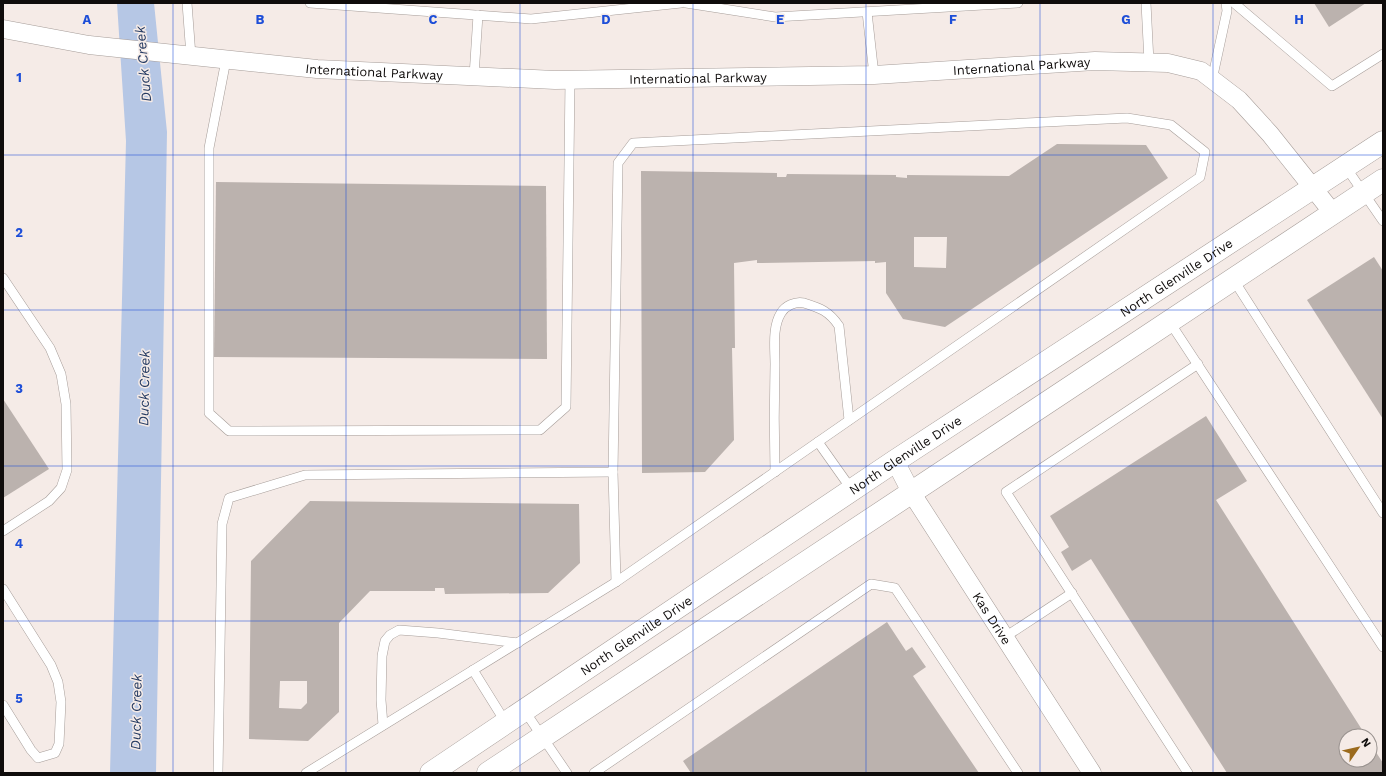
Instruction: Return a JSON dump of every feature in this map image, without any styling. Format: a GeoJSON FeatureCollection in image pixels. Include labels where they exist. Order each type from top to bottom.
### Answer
{"type":"FeatureCollection","features":[{"type":"Feature","properties":{"kind":"street","name":"International Parkway"},"geometry":{"type":"LineString","coordinates":[[3,29],[89,45],[318,69],[570,80],[874,74],[1095,61],[1168,63],[1201,71],[1239,100],[1270,134],[1314,187],[1333,213]]}},
{"type":"Feature","properties":{"kind":"street","name":"North Glenville Drive"},"geometry":{"type":"LineString","coordinates":[[431,773],[852,490],[1383,142]]}},
{"type":"Feature","properties":{"kind":"street"},"geometry":{"type":"LineString","coordinates":[[488,773],[1383,180]]}},
{"type":"Feature","properties":{"kind":"street","name":"Kas Drive"},"geometry":{"type":"LineString","coordinates":[[895,462],[911,492],[1092,773]]}},
{"type":"Feature","properties":{"kind":"lane"},"geometry":{"type":"LineString","coordinates":[[186,3],[186,56]]}},
{"type":"Feature","properties":{"kind":"lane"},"geometry":{"type":"LineString","coordinates":[[310,3],[531,19],[681,3]]}},
{"type":"Feature","properties":{"kind":"lane"},"geometry":{"type":"LineString","coordinates":[[686,3],[775,17],[1018,3]]}},
{"type":"Feature","properties":{"kind":"lane"},"geometry":{"type":"LineString","coordinates":[[1146,3],[1149,62]]}},
{"type":"Feature","properties":{"kind":"lane"},"geometry":{"type":"LineString","coordinates":[[1212,80],[1227,11],[1226,3]]}},
{"type":"Feature","properties":{"kind":"lane"},"geometry":{"type":"LineString","coordinates":[[1234,3],[1332,86],[1383,54]]}},
{"type":"Feature","properties":{"kind":"lane"},"geometry":{"type":"LineString","coordinates":[[867,12],[874,74]]}},
{"type":"Feature","properties":{"kind":"lane"},"geometry":{"type":"LineString","coordinates":[[474,76],[478,15]]}},
{"type":"Feature","properties":{"kind":"lane"},"geometry":{"type":"LineString","coordinates":[[226,60],[209,148],[209,413],[229,432],[540,430],[566,407],[570,80]]}},
{"type":"Feature","properties":{"kind":"lane"},"geometry":{"type":"LineString","coordinates":[[306,773],[616,582],[1200,177],[1205,152],[1171,125],[1127,118],[633,143],[618,163],[613,472],[616,582]]}},
{"type":"Feature","properties":{"kind":"lane"},"geometry":{"type":"LineString","coordinates":[[1345,166],[1383,221]]}},
{"type":"Feature","properties":{"kind":"lane"},"geometry":{"type":"LineString","coordinates":[[3,278],[50,348],[62,374],[66,404],[67,470],[61,488],[48,501],[3,531]]}},
{"type":"Feature","properties":{"kind":"lane"},"geometry":{"type":"LineString","coordinates":[[1232,279],[1383,513]]}},
{"type":"Feature","properties":{"kind":"lane"},"geometry":{"type":"LineString","coordinates":[[775,472],[773,430],[775,332],[780,314],[788,306],[800,302],[817,307],[832,315],[839,326],[849,420]]}},
{"type":"Feature","properties":{"kind":"lane"},"geometry":{"type":"LineString","coordinates":[[1170,321],[1383,647]]}},
{"type":"Feature","properties":{"kind":"lane"},"geometry":{"type":"LineString","coordinates":[[1188,773],[1006,492],[1198,364]]}},
{"type":"Feature","properties":{"kind":"lane"},"geometry":{"type":"LineString","coordinates":[[818,442],[852,490]]}},
{"type":"Feature","properties":{"kind":"lane"},"geometry":{"type":"LineString","coordinates":[[218,773],[222,524],[229,498],[305,476],[613,472]]}},
{"type":"Feature","properties":{"kind":"lane"},"geometry":{"type":"LineString","coordinates":[[594,773],[871,584],[895,588],[1018,773]]}},
{"type":"Feature","properties":{"kind":"lane"},"geometry":{"type":"LineString","coordinates":[[3,589],[51,665],[58,682],[61,702],[60,737],[56,753],[38,758],[31,750],[3,705]]}},
{"type":"Feature","properties":{"kind":"lane"},"geometry":{"type":"LineString","coordinates":[[1005,637],[1072,593]]}},
{"type":"Feature","properties":{"kind":"lane"},"geometry":{"type":"LineString","coordinates":[[383,725],[381,700],[382,656],[385,641],[390,635],[399,630],[438,633],[518,643]]}},
{"type":"Feature","properties":{"kind":"lane"},"geometry":{"type":"LineString","coordinates":[[473,670],[506,723]]}},
{"type":"Feature","properties":{"kind":"lane"},"geometry":{"type":"LineString","coordinates":[[524,710],[567,773]]}},
{"type":"Feature","properties":{"kind":"water","name":"Duck Creek"},"geometry":{"type":"Polygon","coordinates":[[[117,3],[154,3],[167,132],[156,773],[110,773],[126,141],[117,3]]]}},
{"type":"Feature","properties":{"kind":"building"},"geometry":{"type":"Polygon","coordinates":[[[1314,3],[1366,3],[1329,27],[1314,3]]]}},
{"type":"Feature","properties":{"kind":"building"},"geometry":{"type":"Polygon","coordinates":[[[1057,144],[1146,145],[1168,178],[945,327],[903,319],[886,293],[886,262],[757,263],[757,260],[734,263],[735,348],[732,348],[734,440],[705,472],[642,473],[641,171],[777,173],[777,177],[786,177],[787,174],[896,175],[896,177],[907,178],[907,175],[1009,176],[1057,144]],[[914,237],[914,267],[946,268],[947,237],[914,237]]]}},
{"type":"Feature","properties":{"kind":"building"},"geometry":{"type":"Polygon","coordinates":[[[216,182],[546,186],[547,359],[214,357],[216,182]]]}},
{"type":"Feature","properties":{"kind":"building"},"geometry":{"type":"Polygon","coordinates":[[[1374,257],[1383,271],[1383,419],[1307,300],[1374,257]]]}},
{"type":"Feature","properties":{"kind":"building"},"geometry":{"type":"Polygon","coordinates":[[[3,399],[49,469],[3,498],[3,399]]]}},
{"type":"Feature","properties":{"kind":"building"},"geometry":{"type":"Polygon","coordinates":[[[1206,416],[1247,481],[1216,500],[1361,728],[1338,728],[1338,768],[1378,768],[1378,755],[1383,763],[1383,773],[1227,773],[1091,559],[1072,571],[1061,552],[1069,547],[1050,516],[1206,416]]]}},
{"type":"Feature","properties":{"kind":"building"},"geometry":{"type":"Polygon","coordinates":[[[310,501],[579,504],[580,563],[548,593],[445,594],[444,588],[435,588],[435,591],[370,591],[339,623],[339,712],[308,741],[249,739],[251,561],[310,501]],[[280,681],[279,708],[301,709],[307,703],[307,681],[280,681]]]}},
{"type":"Feature","properties":{"kind":"building"},"geometry":{"type":"Polygon","coordinates":[[[887,622],[906,651],[912,647],[926,667],[913,676],[979,773],[691,773],[683,761],[887,622]]]}}]}
